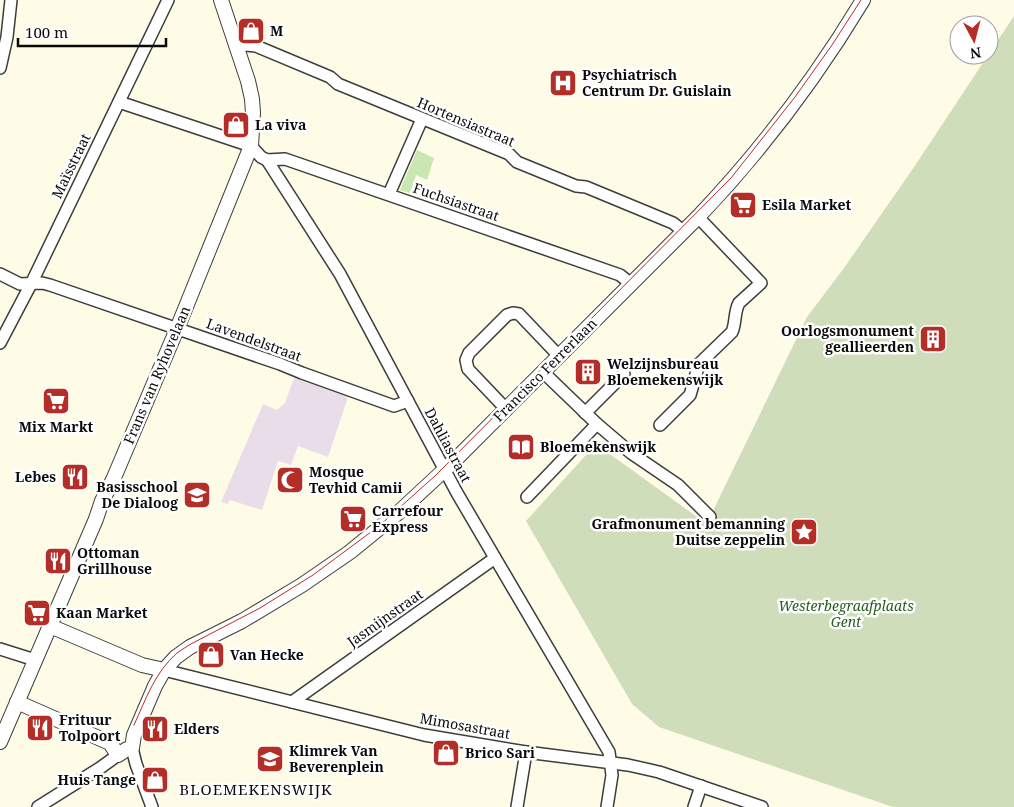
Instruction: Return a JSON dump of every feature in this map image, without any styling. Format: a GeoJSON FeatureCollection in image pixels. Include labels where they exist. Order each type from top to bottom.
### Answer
{"type":"FeatureCollection","features":[{"type":"Feature","properties":{"kind":"street"},"geometry":{"type":"LineString","coordinates":[[0,68],[7,37],[11,0]]}},
{"type":"Feature","properties":{"kind":"street","name":"Maïsstraat"},"geometry":{"type":"LineString","coordinates":[[0,343],[32,282],[168,0]]}},
{"type":"Feature","properties":{"kind":"street","name":"Frans van Ryhovelaan"},"geometry":{"type":"LineString","coordinates":[[0,742],[178,329],[251,146],[252,99],[221,0]]}},
{"type":"Feature","properties":{"kind":"street","name":"Francisco Ferrerlaan"},"geometry":{"type":"LineString","coordinates":[[132,748],[134,735],[155,686],[164,670],[176,657],[190,647],[273,603],[350,552],[399,512],[445,470],[698,217],[774,129],[820,68],[863,0]]}},
{"type":"Feature","properties":{"kind":"street","name":"Hortensiastraat"},"geometry":{"type":"LineString","coordinates":[[236,47],[256,46],[330,77],[338,84],[509,154],[517,162],[576,186],[586,187],[673,223],[683,231]]}},
{"type":"Feature","properties":{"kind":"street"},"geometry":{"type":"LineString","coordinates":[[118,102],[251,146]]}},
{"type":"Feature","properties":{"kind":"street"},"geometry":{"type":"LineString","coordinates":[[389,194],[422,119]]}},
{"type":"Feature","properties":{"kind":"street","name":"Dahliastraat"},"geometry":{"type":"LineString","coordinates":[[251,146],[267,160],[340,274],[445,470],[609,752],[611,763]]}},
{"type":"Feature","properties":{"kind":"street","name":"Fuchsiastraat"},"geometry":{"type":"LineString","coordinates":[[267,160],[285,159],[389,194],[620,274],[631,284]]}},
{"type":"Feature","properties":{"kind":"street"},"geometry":{"type":"LineString","coordinates":[[660,425],[690,395],[699,364],[732,332],[735,326],[739,303],[761,283],[698,217]]}},
{"type":"Feature","properties":{"kind":"street","name":"Lavendelstraat"},"geometry":{"type":"LineString","coordinates":[[0,274],[20,284],[32,282],[50,285],[280,364],[394,406],[408,401]]}},
{"type":"Feature","properties":{"kind":"street"},"geometry":{"type":"LineString","coordinates":[[506,409],[468,369],[466,360],[469,353],[507,314],[512,312],[519,314],[559,356]]}},
{"type":"Feature","properties":{"kind":"street"},"geometry":{"type":"LineString","coordinates":[[543,372],[584,413],[632,453],[678,485],[710,517]]}},
{"type":"Feature","properties":{"kind":"street"},"geometry":{"type":"LineString","coordinates":[[584,413],[624,374]]}},
{"type":"Feature","properties":{"kind":"street"},"geometry":{"type":"LineString","coordinates":[[526,497],[597,424]]}},
{"type":"Feature","properties":{"kind":"street","name":"Jasmijnstraat"},"geometry":{"type":"LineString","coordinates":[[292,702],[496,558]]}},
{"type":"Feature","properties":{"kind":"street"},"geometry":{"type":"LineString","coordinates":[[50,626],[142,664],[164,670]]}},
{"type":"Feature","properties":{"kind":"street"},"geometry":{"type":"LineString","coordinates":[[0,649],[36,660]]}},
{"type":"Feature","properties":{"kind":"street","name":"Mimosastraat"},"geometry":{"type":"LineString","coordinates":[[164,670],[424,735],[526,752],[628,765],[659,772],[762,807]]}},
{"type":"Feature","properties":{"kind":"street"},"geometry":{"type":"LineString","coordinates":[[17,702],[110,743],[118,755]]}},
{"type":"Feature","properties":{"kind":"street"},"geometry":{"type":"LineString","coordinates":[[42,806],[127,749],[132,748],[152,807]]}},
{"type":"Feature","properties":{"kind":"street"},"geometry":{"type":"LineString","coordinates":[[517,807],[526,752]]}},
{"type":"Feature","properties":{"kind":"street"},"geometry":{"type":"LineString","coordinates":[[607,807],[612,775],[611,763]]}},
{"type":"Feature","properties":{"kind":"street"},"geometry":{"type":"LineString","coordinates":[[694,807],[701,786]]}},
{"type":"Feature","properties":{"kind":"shaded area"},"geometry":{"type":"Polygon","coordinates":[[[294,378],[348,397],[328,457],[298,446],[291,465],[278,461],[262,510],[230,500],[228,504],[221,502],[263,404],[277,410],[285,403],[294,378]]]}},
{"type":"Feature","properties":{"kind":"green space","name":"Westerbegraafplaats Gent"},"geometry":{"type":"Polygon","coordinates":[[[1014,16],[1014,807],[893,807],[659,727],[632,704],[526,521],[596,444],[704,522],[710,517],[807,317],[844,268],[912,170],[982,65],[999,65],[999,39],[1014,16]]]}},
{"type":"Feature","properties":{"kind":"green space"},"geometry":{"type":"Polygon","coordinates":[[[417,150],[434,158],[427,180],[416,175],[410,193],[400,190],[417,150]]]}},
{"type":"Feature","properties":{"kind":"tram line"},"geometry":{"type":"LineString","coordinates":[[134,725],[157,677],[169,660],[177,653],[260,608],[313,575],[379,526],[436,475],[731,178],[795,97],[861,0]]}},
{"type":"Feature","properties":{"kind":"place","name":"M"},"geometry":{"type":"Point","coordinates":[251,31]}},
{"type":"Feature","properties":{"kind":"place","name":"Psychiatrisch Centrum Dr. Guislain"},"geometry":{"type":"Point","coordinates":[563,83]}},
{"type":"Feature","properties":{"kind":"place","name":"La viva"},"geometry":{"type":"Point","coordinates":[236,125]}},
{"type":"Feature","properties":{"kind":"place","name":"Esila Market"},"geometry":{"type":"Point","coordinates":[743,205]}},
{"type":"Feature","properties":{"kind":"place","name":"Oorlogsmonument geallieerden"},"geometry":{"type":"Point","coordinates":[933,339]}},
{"type":"Feature","properties":{"kind":"place","name":"Welzijnsbureau Bloemekenswijk"},"geometry":{"type":"Point","coordinates":[588,372]}},
{"type":"Feature","properties":{"kind":"place","name":"Mix Markt"},"geometry":{"type":"Point","coordinates":[56,401]}},
{"type":"Feature","properties":{"kind":"place","name":"Bloemekenswijk"},"geometry":{"type":"Point","coordinates":[521,447]}},
{"type":"Feature","properties":{"kind":"place","name":"Lebes"},"geometry":{"type":"Point","coordinates":[75,477]}},
{"type":"Feature","properties":{"kind":"place","name":"Mosque Tevhid Camii"},"geometry":{"type":"Point","coordinates":[290,480]}},
{"type":"Feature","properties":{"kind":"place","name":"Basisschool De Dialoog"},"geometry":{"type":"Point","coordinates":[197,495]}},
{"type":"Feature","properties":{"kind":"place","name":"Carrefour Express"},"geometry":{"type":"Point","coordinates":[353,519]}},
{"type":"Feature","properties":{"kind":"place","name":"Grafmonument bemanning Duitse zeppelin"},"geometry":{"type":"Point","coordinates":[804,532]}},
{"type":"Feature","properties":{"kind":"place","name":"Ottoman Grillhouse"},"geometry":{"type":"Point","coordinates":[58,561]}},
{"type":"Feature","properties":{"kind":"place","name":"Kaan Market"},"geometry":{"type":"Point","coordinates":[37,613]}},
{"type":"Feature","properties":{"kind":"place","name":"Van Hecke"},"geometry":{"type":"Point","coordinates":[211,655]}},
{"type":"Feature","properties":{"kind":"place","name":"Frituur Tolpoort"},"geometry":{"type":"Point","coordinates":[40,728]}},
{"type":"Feature","properties":{"kind":"place","name":"Elders"},"geometry":{"type":"Point","coordinates":[155,729]}},
{"type":"Feature","properties":{"kind":"place","name":"Brico Sari"},"geometry":{"type":"Point","coordinates":[446,753]}},
{"type":"Feature","properties":{"kind":"place","name":"Klimrek Van Beverenplein"},"geometry":{"type":"Point","coordinates":[270,759]}},
{"type":"Feature","properties":{"kind":"place","name":"Huis Tange"},"geometry":{"type":"Point","coordinates":[155,780]}},
{"type":"Feature","properties":{"kind":"district","name":"BLOEMEKENSWIJK"},"geometry":{"type":"Point","coordinates":[256,790]}}]}
